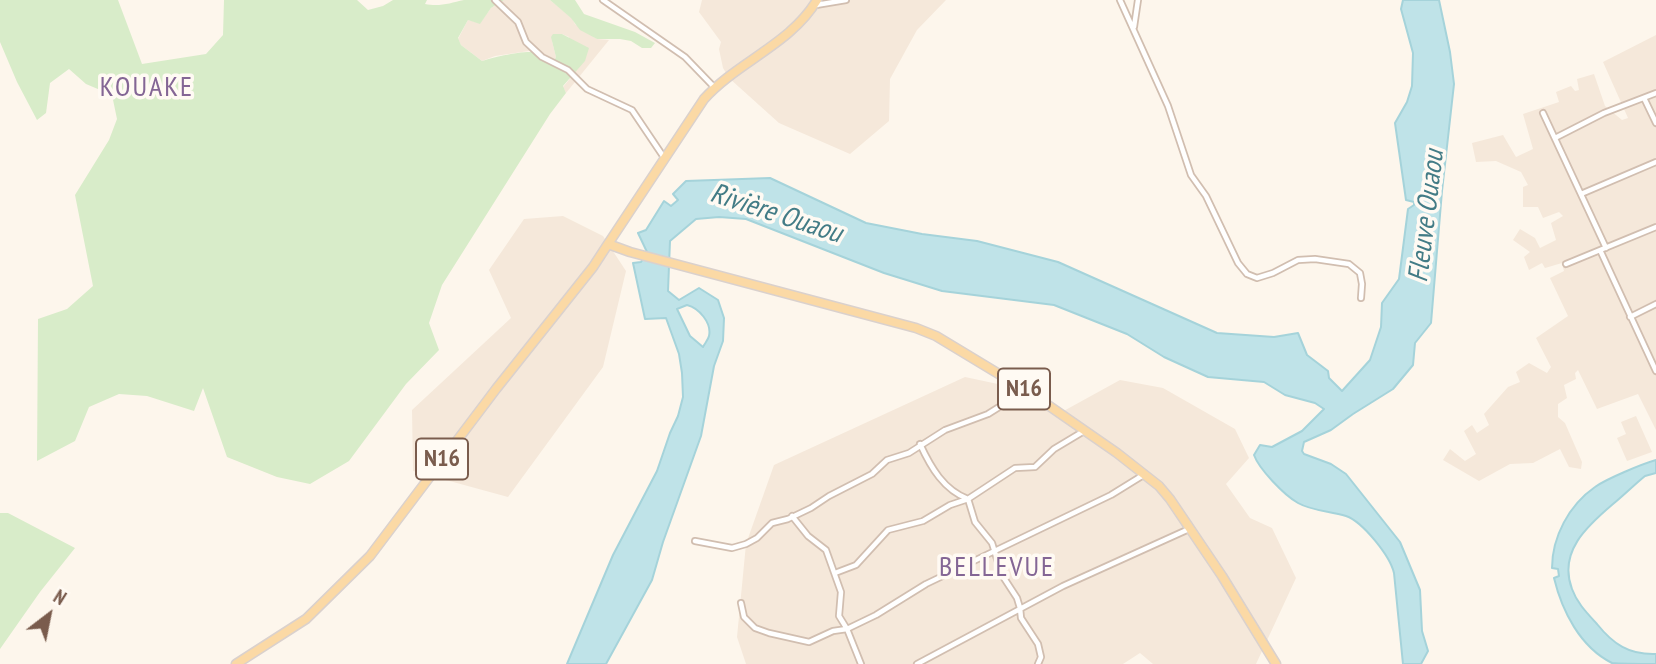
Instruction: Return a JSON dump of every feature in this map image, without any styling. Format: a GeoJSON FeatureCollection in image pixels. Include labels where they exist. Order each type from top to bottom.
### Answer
{"type":"FeatureCollection","features":[{"type":"Feature","properties":{"kind":"main road","name":"N16"},"geometry":{"type":"LineString","coordinates":[[236,664],[306,619],[386,538],[462,432],[593,267],[704,99],[714,87],[787,33],[815,3]]}},
{"type":"Feature","properties":{"kind":"main road","name":"N16"},"geometry":{"type":"LineString","coordinates":[[608,244],[916,328],[936,336],[1032,394],[1146,474],[1170,499],[1222,576],[1276,664]]}},
{"type":"Feature","properties":{"kind":"street"},"geometry":{"type":"LineString","coordinates":[[495,0],[517,22],[526,42],[542,57],[568,70],[587,89],[638,115],[665,160]]}},
{"type":"Feature","properties":{"kind":"street"},"geometry":{"type":"LineString","coordinates":[[603,0],[685,57],[714,87]]}},
{"type":"Feature","properties":{"kind":"street"},"geometry":{"type":"LineString","coordinates":[[815,3],[846,0]]}},
{"type":"Feature","properties":{"kind":"street"},"geometry":{"type":"LineString","coordinates":[[1120,0],[1168,106],[1191,175],[1206,197],[1238,263],[1247,274],[1257,278],[1298,260],[1315,259],[1349,264],[1360,273],[1360,298]]}},
{"type":"Feature","properties":{"kind":"street"},"geometry":{"type":"LineString","coordinates":[[1133,30],[1138,0]]}},
{"type":"Feature","properties":{"kind":"street"},"geometry":{"type":"LineString","coordinates":[[1555,138],[1604,113],[1656,93]]}},
{"type":"Feature","properties":{"kind":"street"},"geometry":{"type":"LineString","coordinates":[[1644,98],[1656,123]]}},
{"type":"Feature","properties":{"kind":"street"},"geometry":{"type":"LineString","coordinates":[[1543,113],[1606,248]]}},
{"type":"Feature","properties":{"kind":"street"},"geometry":{"type":"LineString","coordinates":[[1581,194],[1656,162]]}},
{"type":"Feature","properties":{"kind":"street"},"geometry":{"type":"LineString","coordinates":[[1566,264],[1656,227]]}},
{"type":"Feature","properties":{"kind":"street"},"geometry":{"type":"LineString","coordinates":[[1600,250],[1656,371]]}},
{"type":"Feature","properties":{"kind":"street"},"geometry":{"type":"LineString","coordinates":[[1630,317],[1656,304]]}},
{"type":"Feature","properties":{"kind":"street"},"geometry":{"type":"LineString","coordinates":[[695,541],[732,548],[746,544],[757,538],[772,523],[811,508],[872,474],[887,460],[909,453],[945,430],[988,414],[1015,397],[1032,394]]}},
{"type":"Feature","properties":{"kind":"street"},"geometry":{"type":"LineString","coordinates":[[835,573],[856,565],[888,530],[923,521],[950,505],[968,499],[1015,468],[1035,467],[1054,449],[1085,431]]}},
{"type":"Feature","properties":{"kind":"street"},"geometry":{"type":"LineString","coordinates":[[920,444],[942,483],[954,494],[968,499]]}},
{"type":"Feature","properties":{"kind":"street"},"geometry":{"type":"LineString","coordinates":[[741,603],[744,617],[755,628],[809,642],[834,631],[847,629],[876,615],[926,584],[1111,495],[1146,474]]}},
{"type":"Feature","properties":{"kind":"street"},"geometry":{"type":"LineString","coordinates":[[968,499],[975,522],[996,552],[1002,576],[1020,608],[1021,618],[1038,644],[1041,657],[1038,664]]}},
{"type":"Feature","properties":{"kind":"street"},"geometry":{"type":"LineString","coordinates":[[791,516],[808,536],[826,550],[841,592],[839,616],[847,629],[860,664]]}},
{"type":"Feature","properties":{"kind":"street"},"geometry":{"type":"LineString","coordinates":[[917,664],[963,642],[975,632],[1020,608],[1189,529]]}},
{"type":"Feature","properties":{"kind":"shaded area"},"geometry":{"type":"Polygon","coordinates":[[[504,0],[550,0],[572,18],[575,24],[597,39],[609,40],[566,93],[563,87],[573,75],[569,37],[562,34],[552,41],[556,57],[554,61],[529,51],[495,56],[482,61],[461,45],[458,39],[468,20],[480,23],[491,8],[504,0]]]}},
{"type":"Feature","properties":{"kind":"shaded area"},"geometry":{"type":"Polygon","coordinates":[[[702,0],[946,0],[917,30],[890,79],[889,121],[850,154],[779,123],[729,78],[723,68],[719,49],[721,42],[699,12],[702,0]]]}},
{"type":"Feature","properties":{"kind":"shaded area"},"geometry":{"type":"Polygon","coordinates":[[[1656,35],[1656,430],[1638,394],[1597,409],[1578,370],[1575,373],[1576,379],[1564,385],[1567,398],[1558,404],[1558,417],[1565,423],[1582,462],[1581,469],[1569,467],[1560,449],[1533,463],[1510,464],[1479,481],[1443,460],[1450,449],[1465,461],[1476,454],[1464,431],[1472,425],[1477,433],[1489,425],[1484,414],[1508,387],[1520,382],[1516,372],[1529,363],[1547,373],[1551,367],[1536,338],[1568,316],[1550,278],[1564,271],[1562,263],[1545,268],[1542,263],[1529,270],[1524,257],[1530,252],[1513,240],[1520,229],[1535,238],[1540,248],[1556,240],[1551,223],[1563,216],[1559,212],[1543,218],[1538,207],[1523,207],[1523,187],[1528,185],[1521,172],[1496,161],[1476,162],[1472,143],[1503,135],[1516,157],[1533,149],[1523,114],[1559,102],[1556,92],[1571,86],[1575,91],[1579,90],[1577,79],[1594,74],[1605,106],[1622,120],[1628,118],[1603,62],[1656,35]]]}},
{"type":"Feature","properties":{"kind":"shaded area"},"geometry":{"type":"Polygon","coordinates":[[[563,216],[603,236],[626,271],[603,367],[508,497],[413,471],[412,410],[511,318],[489,270],[524,219],[563,216]]]}},
{"type":"Feature","properties":{"kind":"shaded area"},"geometry":{"type":"Polygon","coordinates":[[[965,377],[1026,390],[1060,413],[1120,380],[1163,388],[1235,429],[1249,458],[1226,484],[1250,518],[1272,528],[1296,578],[1256,664],[1153,664],[1140,653],[1123,664],[746,664],[737,637],[746,544],[774,465],[965,377]]]}},
{"type":"Feature","properties":{"kind":"shaded area"},"geometry":{"type":"Polygon","coordinates":[[[1636,416],[1652,452],[1627,461],[1617,438],[1626,434],[1621,422],[1636,416]]]}},
{"type":"Feature","properties":{"kind":"green space"},"geometry":{"type":"Polygon","coordinates":[[[0,0],[118,0],[142,64],[206,54],[223,35],[224,0],[357,0],[368,10],[393,0],[427,0],[425,4],[435,5],[464,0],[504,0],[491,8],[480,24],[468,20],[458,38],[461,45],[482,61],[534,52],[554,61],[556,57],[551,37],[553,34],[562,34],[589,48],[585,61],[563,86],[566,93],[442,285],[429,323],[439,350],[406,384],[349,461],[310,484],[277,477],[227,457],[203,388],[194,411],[147,396],[119,394],[89,407],[75,441],[37,461],[38,319],[67,309],[93,286],[75,195],[109,140],[117,119],[112,95],[86,84],[69,69],[50,83],[46,113],[37,120],[0,42],[0,0]]]}},
{"type":"Feature","properties":{"kind":"green space"},"geometry":{"type":"Polygon","coordinates":[[[550,0],[575,0],[584,14],[635,32],[655,43],[651,48],[642,48],[631,41],[597,39],[580,30],[571,18],[550,0]]]}},
{"type":"Feature","properties":{"kind":"green space"},"geometry":{"type":"Polygon","coordinates":[[[0,513],[8,513],[75,548],[0,649],[0,513]]]}},
{"type":"Feature","properties":{"kind":"water"},"geometry":{"type":"Polygon","coordinates":[[[1403,0],[1439,0],[1454,84],[1431,323],[1415,343],[1413,365],[1393,389],[1331,430],[1304,442],[1302,451],[1346,474],[1400,542],[1420,590],[1422,631],[1428,651],[1421,664],[1403,664],[1394,573],[1375,540],[1353,519],[1309,508],[1292,499],[1266,474],[1254,455],[1260,445],[1272,447],[1302,431],[1324,409],[1315,403],[1285,395],[1264,382],[1208,377],[1164,357],[1127,334],[1054,305],[942,291],[884,273],[746,219],[719,217],[696,219],[670,241],[668,291],[679,300],[699,288],[718,300],[724,318],[723,341],[714,366],[701,436],[652,580],[606,664],[567,664],[613,555],[657,471],[683,397],[679,354],[666,318],[645,319],[633,263],[641,262],[647,252],[638,233],[646,230],[664,201],[671,206],[678,200],[673,194],[686,181],[770,178],[866,223],[977,241],[1058,262],[1217,333],[1274,337],[1298,333],[1307,355],[1328,371],[1329,378],[1342,391],[1370,360],[1381,327],[1382,303],[1399,279],[1408,209],[1414,205],[1414,202],[1406,200],[1395,123],[1407,102],[1412,86],[1413,53],[1401,9],[1403,0]],[[687,305],[677,309],[690,336],[703,347],[709,336],[709,326],[704,317],[687,305]]]}},
{"type":"Feature","properties":{"kind":"water"},"geometry":{"type":"Polygon","coordinates":[[[1656,460],[1656,473],[1645,476],[1585,531],[1572,552],[1569,563],[1574,594],[1603,631],[1622,647],[1638,653],[1656,654],[1656,664],[1612,663],[1591,648],[1567,615],[1554,578],[1559,576],[1558,569],[1552,568],[1555,545],[1570,512],[1586,494],[1607,480],[1656,460]]]}},
{"type":"Feature","properties":{"kind":"district","name":"KOUAKE"},"geometry":{"type":"Point","coordinates":[147,88]}},
{"type":"Feature","properties":{"kind":"district","name":"BELLEVUE"},"geometry":{"type":"Point","coordinates":[997,568]}},
{"type":"Feature","properties":{"kind":"water label","name":"Rivière Ouaou"},"geometry":{"type":"Point","coordinates":[776,214]}},
{"type":"Feature","properties":{"kind":"water label","name":"Fleuve Ouaou"},"geometry":{"type":"Point","coordinates":[1427,216]}}]}
